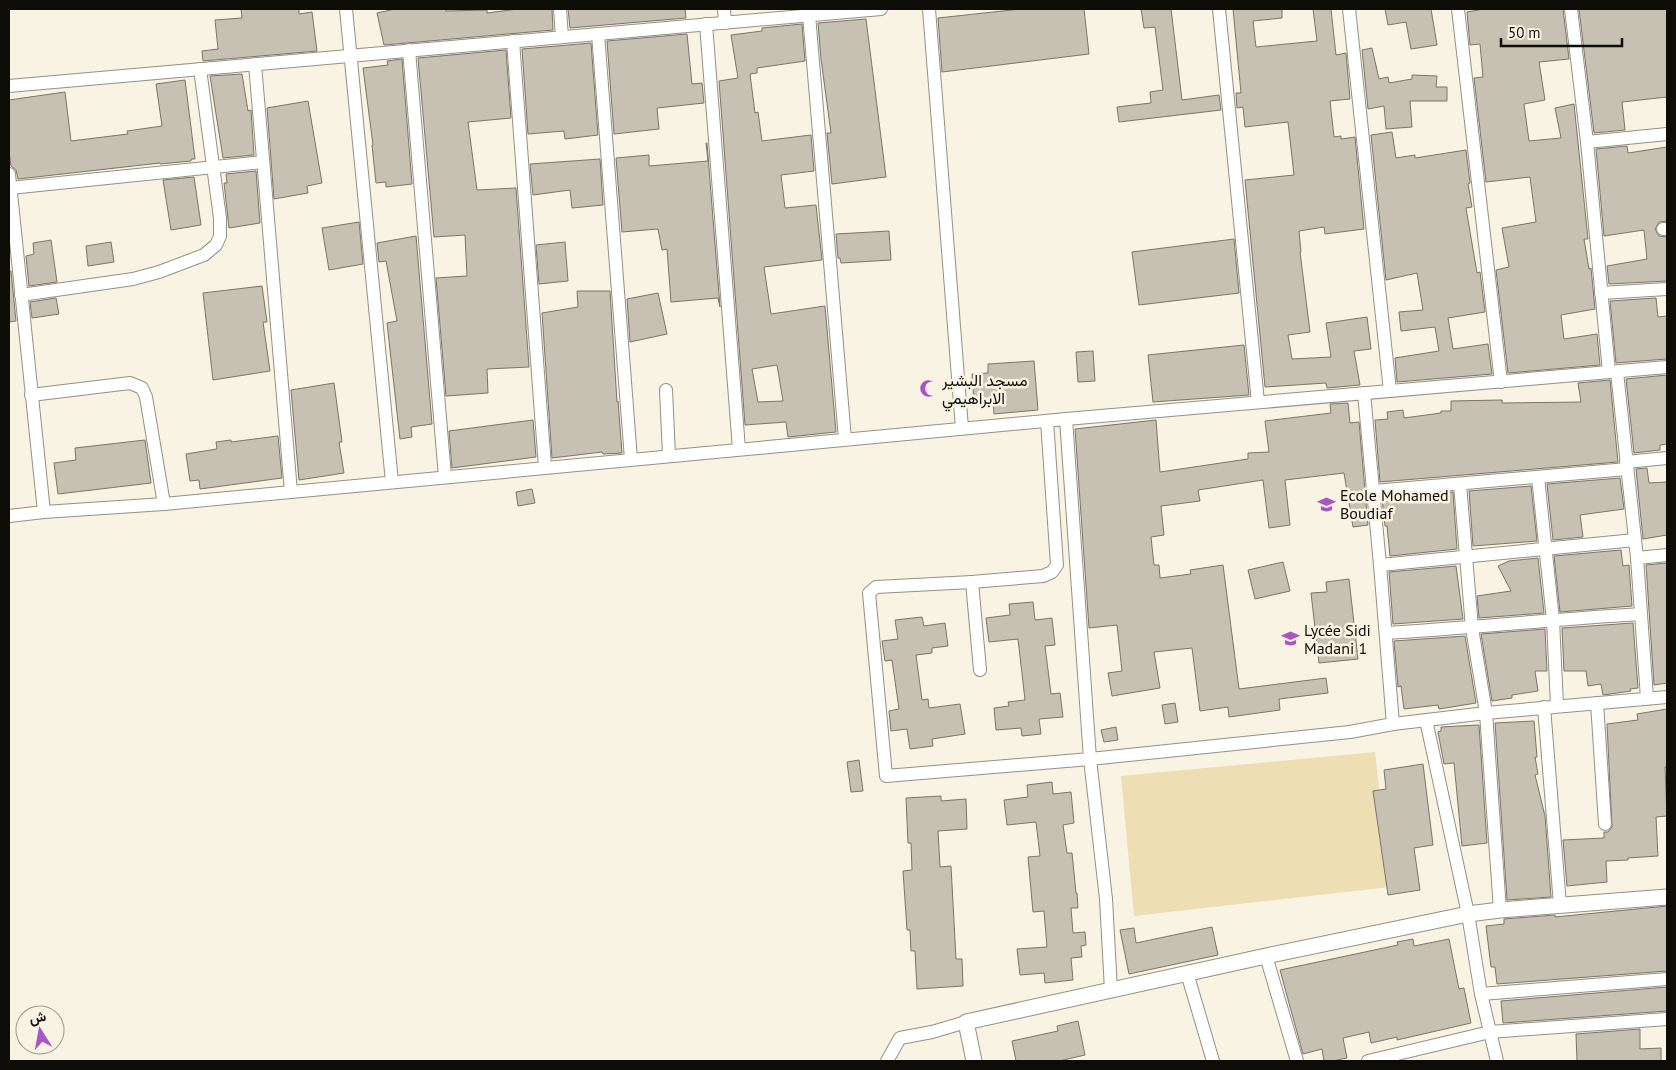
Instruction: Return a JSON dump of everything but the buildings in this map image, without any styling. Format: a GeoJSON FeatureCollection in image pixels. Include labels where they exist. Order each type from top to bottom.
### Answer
{"type":"FeatureCollection","features":[{"type":"Feature","properties":{"kind":"street"},"geometry":{"type":"LineString","coordinates":[[346,9],[392,482]]}},
{"type":"Feature","properties":{"kind":"street"},"geometry":{"type":"LineString","coordinates":[[560,9],[562,37]]}},
{"type":"Feature","properties":{"kind":"street"},"geometry":{"type":"LineString","coordinates":[[724,9],[725,23]]}},
{"type":"Feature","properties":{"kind":"street"},"geometry":{"type":"LineString","coordinates":[[9,86],[725,23],[791,13],[809,15],[881,9]]}},
{"type":"Feature","properties":{"kind":"street"},"geometry":{"type":"LineString","coordinates":[[928,9],[962,428]]}},
{"type":"Feature","properties":{"kind":"street"},"geometry":{"type":"LineString","coordinates":[[1219,9],[1258,402]]}},
{"type":"Feature","properties":{"kind":"street"},"geometry":{"type":"LineString","coordinates":[[1349,9],[1390,391]]}},
{"type":"Feature","properties":{"kind":"street"},"geometry":{"type":"LineString","coordinates":[[1458,9],[1501,382]]}},
{"type":"Feature","properties":{"kind":"street"},"geometry":{"type":"LineString","coordinates":[[1571,9],[1587,142],[1601,293],[1627,466],[1637,558],[1648,698]]}},
{"type":"Feature","properties":{"kind":"street"},"geometry":{"type":"LineString","coordinates":[[809,15],[845,439]]}},
{"type":"Feature","properties":{"kind":"street"},"geometry":{"type":"LineString","coordinates":[[706,24],[739,449]]}},
{"type":"Feature","properties":{"kind":"street"},"geometry":{"type":"LineString","coordinates":[[598,34],[631,459]]}},
{"type":"Feature","properties":{"kind":"street"},"geometry":{"type":"LineString","coordinates":[[513,41],[546,467]]}},
{"type":"Feature","properties":{"kind":"street"},"geometry":{"type":"LineString","coordinates":[[409,50],[445,477]]}},
{"type":"Feature","properties":{"kind":"street"},"geometry":{"type":"LineString","coordinates":[[257,92],[271,63]]}},
{"type":"Feature","properties":{"kind":"street"},"geometry":{"type":"LineString","coordinates":[[255,64],[291,492]]}},
{"type":"Feature","properties":{"kind":"street"},"geometry":{"type":"LineString","coordinates":[[21,295],[134,280],[204,255],[216,245],[220,236],[220,218],[200,69]]}},
{"type":"Feature","properties":{"kind":"street"},"geometry":{"type":"LineString","coordinates":[[1587,142],[1667,134]]}},
{"type":"Feature","properties":{"kind":"street"},"geometry":{"type":"LineString","coordinates":[[10,188],[263,162]]}},
{"type":"Feature","properties":{"kind":"street"},"geometry":{"type":"LineString","coordinates":[[9,174],[44,512]]}},
{"type":"Feature","properties":{"kind":"street"},"geometry":{"type":"LineString","coordinates":[[1601,293],[1667,289]]}},
{"type":"Feature","properties":{"kind":"street"},"geometry":{"type":"LineString","coordinates":[[9,516],[164,504],[962,428],[1667,367]]}},
{"type":"Feature","properties":{"kind":"street"},"geometry":{"type":"LineString","coordinates":[[31,394],[130,382],[142,388],[146,397],[164,504]]}},
{"type":"Feature","properties":{"kind":"street"},"geometry":{"type":"LineString","coordinates":[[666,390],[669,455]]}},
{"type":"Feature","properties":{"kind":"street"},"geometry":{"type":"LineString","coordinates":[[1364,393],[1393,724]]}},
{"type":"Feature","properties":{"kind":"street"},"geometry":{"type":"LineString","coordinates":[[1066,419],[1090,759],[1106,899],[1111,990]]}},
{"type":"Feature","properties":{"kind":"street"},"geometry":{"type":"LineString","coordinates":[[1047,421],[1057,565],[1052,572],[1044,576],[876,587],[869,594],[886,776],[1090,759],[1350,732],[1393,724],[1486,713],[1667,697]]}},
{"type":"Feature","properties":{"kind":"street"},"geometry":{"type":"LineString","coordinates":[[1374,491],[1538,477],[1627,466],[1667,458]]}},
{"type":"Feature","properties":{"kind":"street"},"geometry":{"type":"LineString","coordinates":[[1538,477],[1553,620],[1551,707],[1560,905]]}},
{"type":"Feature","properties":{"kind":"street"},"geometry":{"type":"LineString","coordinates":[[1460,484],[1472,628],[1486,713],[1500,910]]}},
{"type":"Feature","properties":{"kind":"street"},"geometry":{"type":"LineString","coordinates":[[1380,565],[1635,540]]}},
{"type":"Feature","properties":{"kind":"street"},"geometry":{"type":"LineString","coordinates":[[1637,558],[1667,555]]}},
{"type":"Feature","properties":{"kind":"street"},"geometry":{"type":"LineString","coordinates":[[972,582],[980,670]]}},
{"type":"Feature","properties":{"kind":"street"},"geometry":{"type":"LineString","coordinates":[[1386,633],[1641,614]]}},
{"type":"Feature","properties":{"kind":"street"},"geometry":{"type":"LineString","coordinates":[[1597,702],[1605,824]]}},
{"type":"Feature","properties":{"kind":"street"},"geometry":{"type":"LineString","coordinates":[[1426,720],[1468,914],[1481,994],[1497,1061]]}},
{"type":"Feature","properties":{"kind":"street"},"geometry":{"type":"LineString","coordinates":[[887,1061],[900,1038],[1266,956],[1468,914],[1667,897]]}},
{"type":"Feature","properties":{"kind":"street"},"geometry":{"type":"LineString","coordinates":[[1266,956],[1297,1061]]}},
{"type":"Feature","properties":{"kind":"street"},"geometry":{"type":"LineString","coordinates":[[1187,973],[1213,1061]]}},
{"type":"Feature","properties":{"kind":"street"},"geometry":{"type":"LineString","coordinates":[[1481,994],[1667,979]]}},
{"type":"Feature","properties":{"kind":"street"},"geometry":{"type":"LineString","coordinates":[[1368,1061],[1490,1032],[1667,1019]]}},
{"type":"Feature","properties":{"kind":"street"},"geometry":{"type":"LineString","coordinates":[[966,1022],[974,1061]]}},
{"type":"Feature","properties":{"kind":"shaded area"},"geometry":{"type":"Polygon","coordinates":[[[1375,752],[1390,887],[1134,916],[1121,776],[1375,752]]]}},
{"type":"Feature","properties":{"kind":"place","name":"مسجد البشير الابراهيمي"},"geometry":{"type":"Point","coordinates":[928,389]}},
{"type":"Feature","properties":{"kind":"place","name":"Ecole Mohamed Boudiaf"},"geometry":{"type":"Point","coordinates":[1326,504]}},
{"type":"Feature","properties":{"kind":"place","name":"Lycée Sidi Madani 1"},"geometry":{"type":"Point","coordinates":[1290,639]}}]}
